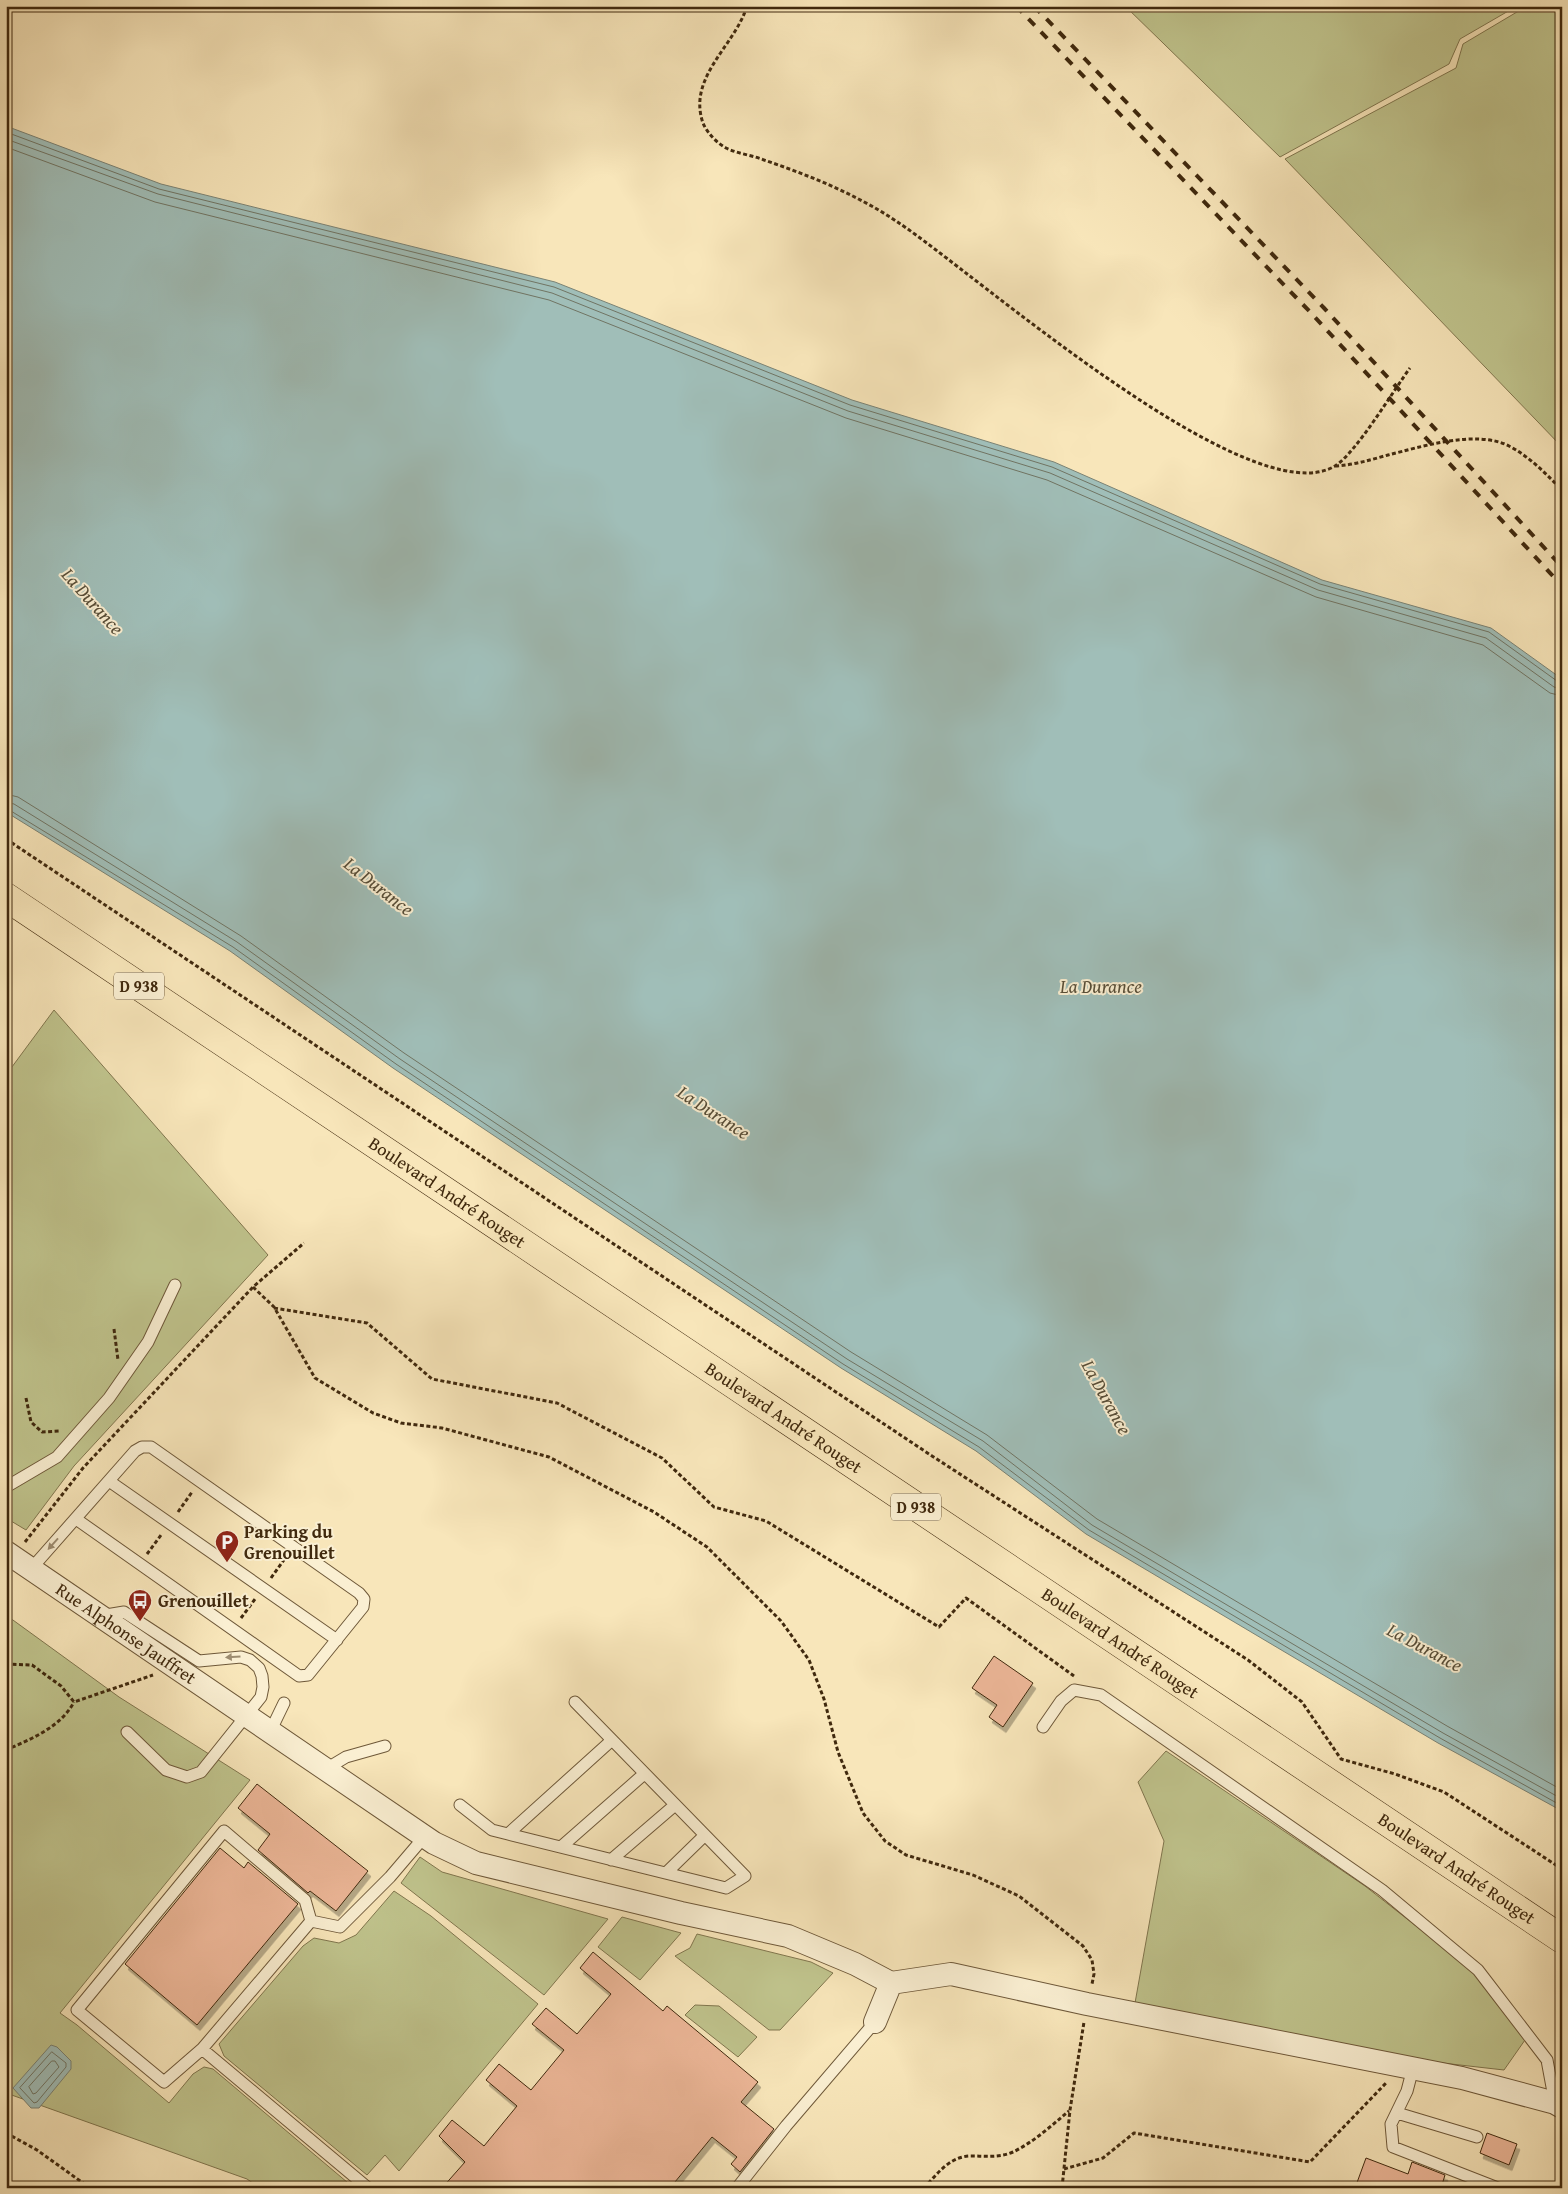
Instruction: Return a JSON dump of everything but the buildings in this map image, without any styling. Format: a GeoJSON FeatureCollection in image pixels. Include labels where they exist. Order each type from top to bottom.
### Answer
{"type":"FeatureCollection","features":[{"type":"Feature","properties":{"kind":"main road","name":"Boulevard André Rouget"},"geometry":{"type":"LineString","coordinates":[[6,897],[1562,1939]]}},
{"type":"Feature","properties":{"kind":"street","name":"Rue Alphonse Jauffret"},"geometry":{"type":"LineString","coordinates":[[17,1560],[425,1836],[476,1863],[681,1913],[788,1936],[855,1964],[891,1983]]}},
{"type":"Feature","properties":{"kind":"street"},"geometry":{"type":"LineString","coordinates":[[874,2022],[891,1983],[950,1974],[1087,2004],[1462,2078],[1559,2105]]}},
{"type":"Feature","properties":{"kind":"lane"},"geometry":{"type":"LineString","coordinates":[[6,1488],[57,1457],[109,1398],[148,1342],[175,1285]]}},
{"type":"Feature","properties":{"kind":"lane"},"geometry":{"type":"LineString","coordinates":[[17,1560],[76,1519],[136,1450],[142,1447],[151,1447],[359,1593],[364,1599],[363,1607],[308,1675],[299,1676],[76,1519]]}},
{"type":"Feature","properties":{"kind":"lane"},"geometry":{"type":"LineString","coordinates":[[109,1481],[336,1640]]}},
{"type":"Feature","properties":{"kind":"lane"},"geometry":{"type":"LineString","coordinates":[[99,1616],[124,1612],[199,1661],[241,1656],[250,1660],[259,1668],[263,1687],[261,1696],[201,1772],[187,1776],[166,1770],[126,1732]]}},
{"type":"Feature","properties":{"kind":"lane"},"geometry":{"type":"LineString","coordinates":[[259,1668],[269,1654]]}},
{"type":"Feature","properties":{"kind":"lane"},"geometry":{"type":"LineString","coordinates":[[1043,1727],[1061,1701],[1074,1690],[1101,1695],[1382,1890],[1478,1970],[1547,2060],[1559,2105]]}},
{"type":"Feature","properties":{"kind":"lane"},"geometry":{"type":"LineString","coordinates":[[460,1805],[492,1830],[611,1860],[726,1888],[745,1876],[574,1702]]}},
{"type":"Feature","properties":{"kind":"lane"},"geometry":{"type":"LineString","coordinates":[[270,1732],[284,1703]]}},
{"type":"Feature","properties":{"kind":"lane"},"geometry":{"type":"LineString","coordinates":[[508,1834],[612,1740]]}},
{"type":"Feature","properties":{"kind":"lane"},"geometry":{"type":"LineString","coordinates":[[326,1769],[346,1757],[385,1746]]}},
{"type":"Feature","properties":{"kind":"lane"},"geometry":{"type":"LineString","coordinates":[[561,1847],[644,1774]]}},
{"type":"Feature","properties":{"kind":"lane"},"geometry":{"type":"LineString","coordinates":[[611,1860],[675,1805]]}},
{"type":"Feature","properties":{"kind":"lane"},"geometry":{"type":"LineString","coordinates":[[224,1831],[305,1900],[311,1920],[202,2049],[164,2082],[77,2010],[224,1831]]}},
{"type":"Feature","properties":{"kind":"lane"},"geometry":{"type":"LineString","coordinates":[[666,1873],[705,1835]]}},
{"type":"Feature","properties":{"kind":"lane"},"geometry":{"type":"LineString","coordinates":[[311,1920],[340,1927],[390,1878],[425,1836]]}},
{"type":"Feature","properties":{"kind":"lane"},"geometry":{"type":"LineString","coordinates":[[737,2188],[786,2126],[874,2022]]}},
{"type":"Feature","properties":{"kind":"lane"},"geometry":{"type":"LineString","coordinates":[[202,2049],[368,2188]]}},
{"type":"Feature","properties":{"kind":"lane"},"geometry":{"type":"LineString","coordinates":[[1407,2067],[1406,2091],[1391,2124],[1393,2148],[1498,2188]]}},
{"type":"Feature","properties":{"kind":"lane"},"geometry":{"type":"LineString","coordinates":[[1397,2113],[1477,2137]]}},
{"type":"Feature","properties":{"kind":"path"},"geometry":{"type":"LineString","coordinates":[[747,6],[706,77],[700,91],[704,124],[715,140],[727,149],[763,159],[846,192],[899,223],[1089,367],[1201,437],[1254,462],[1292,474],[1310,473],[1335,466],[1355,465],[1453,440],[1478,439],[1507,445],[1537,464],[1562,490]]}},
{"type":"Feature","properties":{"kind":"path"},"geometry":{"type":"LineString","coordinates":[[1335,466],[1353,450],[1410,368]]}},
{"type":"Feature","properties":{"kind":"path"},"geometry":{"type":"LineString","coordinates":[[6,839],[932,1456],[1248,1660],[1302,1702],[1341,1759],[1395,1774],[1444,1792],[1562,1869]]}},
{"type":"Feature","properties":{"kind":"path"},"geometry":{"type":"LineString","coordinates":[[17,1560],[84,1468],[253,1287],[304,1243]]}},
{"type":"Feature","properties":{"kind":"path"},"geometry":{"type":"LineString","coordinates":[[253,1287],[274,1308],[315,1378],[373,1413],[401,1423],[442,1428],[548,1457],[654,1512],[707,1547],[781,1621],[809,1660],[824,1699],[838,1752],[862,1812],[885,1841],[906,1855],[972,1875],[1020,1896],[1083,1946],[1092,1960],[1094,1974],[1087,2004],[1070,2110],[1062,2188]]}},
{"type":"Feature","properties":{"kind":"path"},"geometry":{"type":"LineString","coordinates":[[274,1308],[367,1323],[432,1379],[557,1403],[662,1458],[714,1507],[766,1521],[939,1627],[966,1598],[1101,1695]]}},
{"type":"Feature","properties":{"kind":"path"},"geometry":{"type":"LineString","coordinates":[[114,1328],[119,1363]]}},
{"type":"Feature","properties":{"kind":"path"},"geometry":{"type":"LineString","coordinates":[[26,1398],[31,1422],[42,1432],[61,1431]]}},
{"type":"Feature","properties":{"kind":"path"},"geometry":{"type":"LineString","coordinates":[[6,1664],[32,1665],[61,1686],[74,1702]]}},
{"type":"Feature","properties":{"kind":"path"},"geometry":{"type":"LineString","coordinates":[[6,1750],[34,1738],[61,1719],[68,1714],[74,1702],[149,1678],[172,1665]]}},
{"type":"Feature","properties":{"kind":"path"},"geometry":{"type":"LineString","coordinates":[[1064,2168],[1103,2158],[1134,2133],[1310,2162],[1407,2067]]}},
{"type":"Feature","properties":{"kind":"path"},"geometry":{"type":"LineString","coordinates":[[924,2188],[942,2168],[955,2160],[968,2156],[991,2157],[1012,2152],[1036,2138],[1070,2110]]}},
{"type":"Feature","properties":{"kind":"path"},"geometry":{"type":"LineString","coordinates":[[6,2133],[37,2150],[90,2188]]}},
{"type":"Feature","properties":{"kind":"green space"},"geometry":{"type":"Polygon","coordinates":[[[1125,6],[1517,6],[1460,39],[1449,64],[1280,157],[1125,6]]]}},
{"type":"Feature","properties":{"kind":"green space"},"geometry":{"type":"Polygon","coordinates":[[[1527,6],[1562,6],[1562,447],[1285,159],[1456,68],[1463,44],[1527,6]]]}},
{"type":"Feature","properties":{"kind":"green space"},"geometry":{"type":"Polygon","coordinates":[[[54,1010],[268,1255],[74,1466],[26,1530],[6,1518],[6,1075],[54,1010]]]}},
{"type":"Feature","properties":{"kind":"green space"},"geometry":{"type":"Polygon","coordinates":[[[6,1615],[119,1697],[250,1780],[60,2013],[77,2025],[169,2103],[193,2074],[204,2067],[213,2069],[354,2188],[260,2188],[247,2179],[6,2093],[6,1615]]]}},
{"type":"Feature","properties":{"kind":"green space"},"geometry":{"type":"Polygon","coordinates":[[[1166,1751],[1365,1886],[1471,1969],[1525,2040],[1504,2070],[1416,2060],[1135,2003],[1164,1841],[1138,1782],[1166,1751]]]}},
{"type":"Feature","properties":{"kind":"green space"},"geometry":{"type":"Polygon","coordinates":[[[420,1857],[442,1872],[608,1919],[544,1995],[401,1883],[420,1857]]]}},
{"type":"Feature","properties":{"kind":"green space"},"geometry":{"type":"Polygon","coordinates":[[[394,1891],[431,1916],[538,2004],[399,2171],[385,2155],[367,2175],[224,2056],[219,2044],[303,1946],[314,1938],[339,1943],[356,1935],[394,1891]]]}},
{"type":"Feature","properties":{"kind":"green space"},"geometry":{"type":"Polygon","coordinates":[[[622,1917],[681,1933],[640,1980],[598,1947],[622,1917]]]}},
{"type":"Feature","properties":{"kind":"green space"},"geometry":{"type":"Polygon","coordinates":[[[697,1934],[811,1962],[833,1973],[780,2030],[769,2030],[675,1956],[690,1948],[697,1934]]]}},
{"type":"Feature","properties":{"kind":"green space"},"geometry":{"type":"Polygon","coordinates":[[[695,2005],[719,2006],[757,2037],[738,2057],[685,2015],[695,2005]]]}},
{"type":"Feature","properties":{"kind":"water","name":"La Durance"},"geometry":{"type":"Polygon","coordinates":[[[6,126],[161,184],[555,282],[852,400],[1054,462],[1322,580],[1491,628],[1562,679],[1562,1811],[1438,1743],[1086,1534],[976,1451],[841,1368],[393,1068],[230,951],[6,812],[6,126]]]}},
{"type":"Feature","properties":{"kind":"water"},"geometry":{"type":"Polygon","coordinates":[[[51,2045],[57,2047],[71,2061],[71,2069],[39,2108],[31,2108],[13,2088],[51,2045]]]}},
{"type":"Feature","properties":{"kind":"railway"},"geometry":{"type":"LineString","coordinates":[[1016,6],[1312,314],[1562,586]]}},
{"type":"Feature","properties":{"kind":"railway"},"geometry":{"type":"LineString","coordinates":[[1034,6],[1324,308],[1562,567]]}},
{"type":"Feature","properties":{"kind":"place","name":"Parking du Grenouillet"},"geometry":{"type":"Point","coordinates":[227,1563]}},
{"type":"Feature","properties":{"kind":"place","name":"Grenouillet"},"geometry":{"type":"Point","coordinates":[140,1622]}}]}
